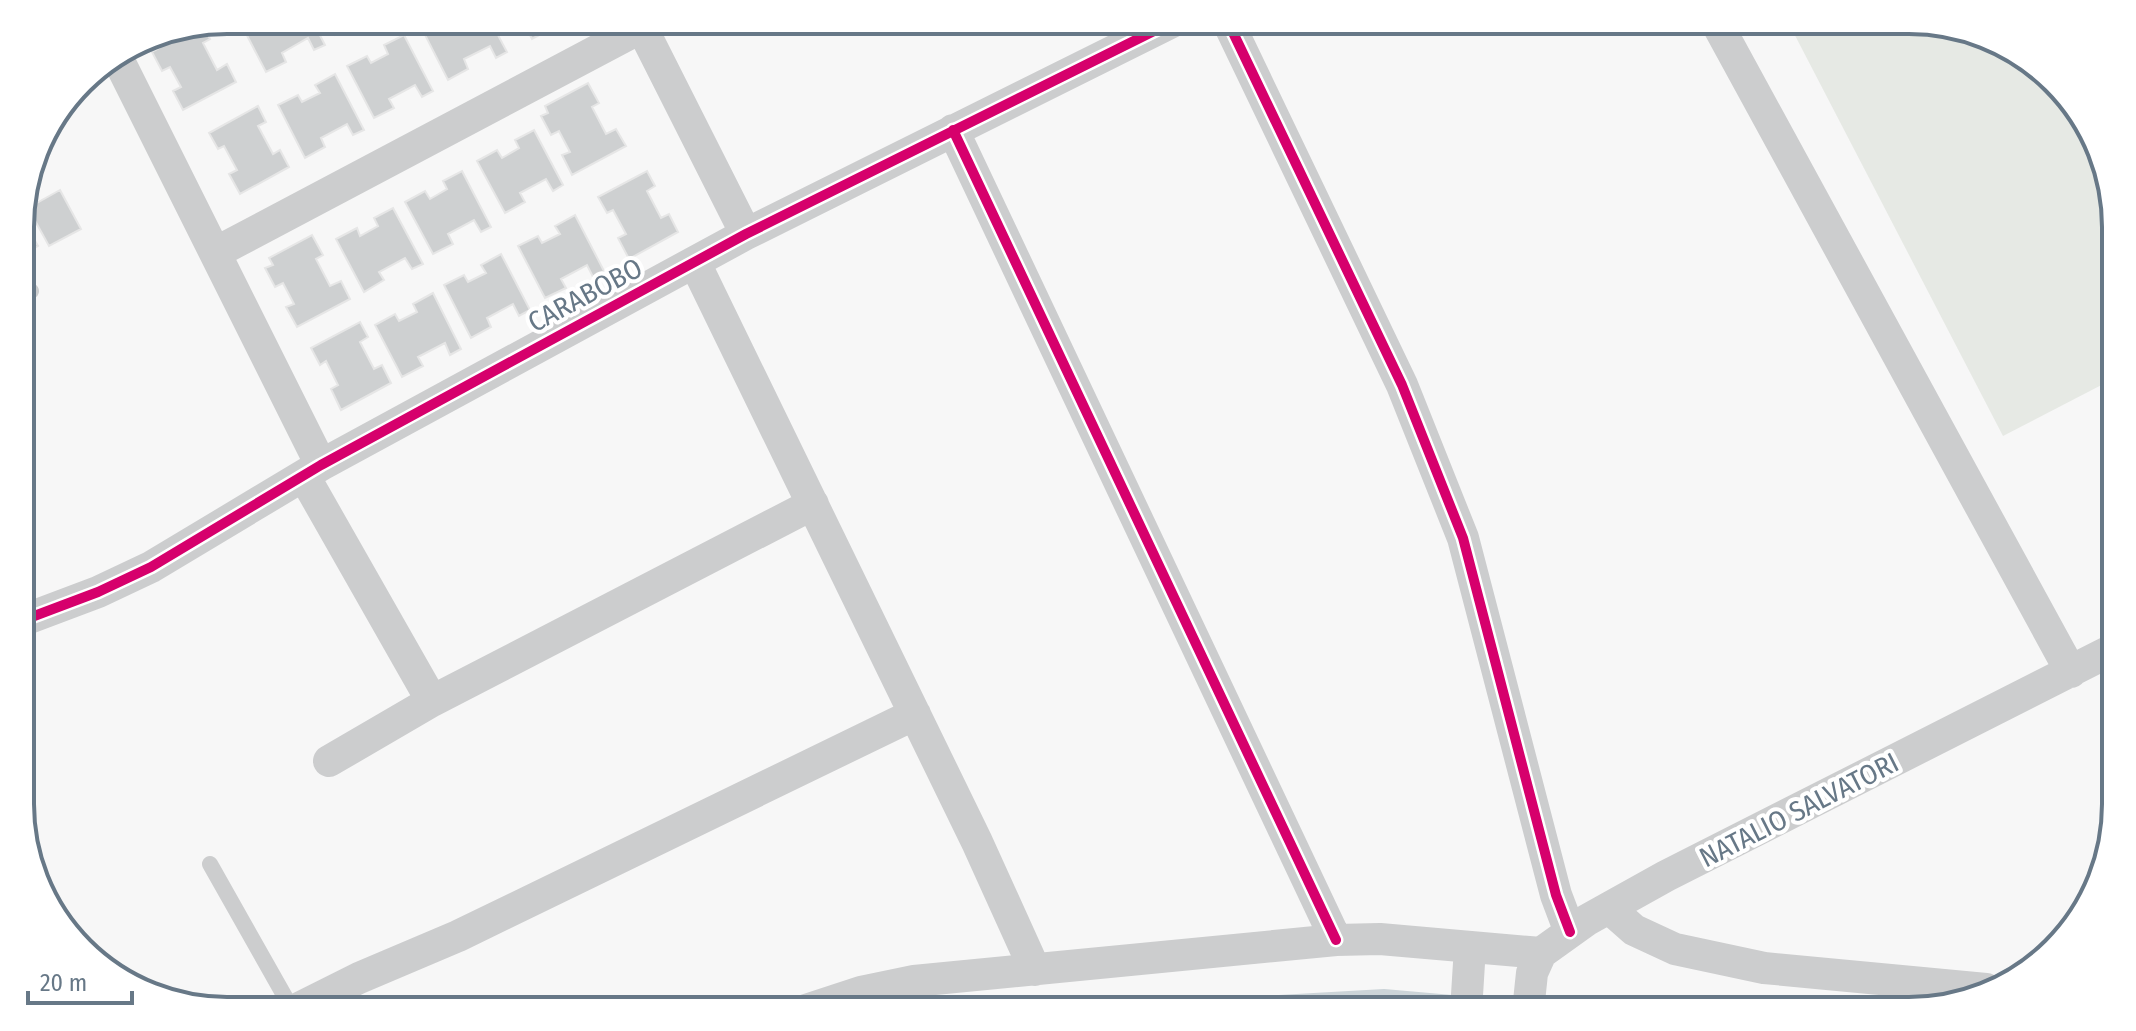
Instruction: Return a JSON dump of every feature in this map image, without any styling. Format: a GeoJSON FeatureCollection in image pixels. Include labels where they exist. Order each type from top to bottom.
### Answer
{"type":"FeatureCollection","features":[{"type":"Feature","properties":{"kind":"street"},"geometry":{"type":"LineString","coordinates":[[215,253],[623,34]]}},
{"type":"Feature","properties":{"kind":"street"},"geometry":{"type":"LineString","coordinates":[[651,34],[746,234]]}},
{"type":"Feature","properties":{"kind":"street","name":"CARABOBO"},"geometry":{"type":"LineString","coordinates":[[34,616],[98,592],[151,567],[312,470],[746,234],[1148,34]]}},
{"type":"Feature","properties":{"kind":"street"},"geometry":{"type":"LineString","coordinates":[[1234,34],[1402,385],[1463,538],[1556,895],[1570,932]]}},
{"type":"Feature","properties":{"kind":"street"},"geometry":{"type":"LineString","coordinates":[[1723,34],[2071,672]]}},
{"type":"Feature","properties":{"kind":"street"},"geometry":{"type":"LineString","coordinates":[[121,65],[215,253],[312,470],[432,701]]}},
{"type":"Feature","properties":{"kind":"street"},"geometry":{"type":"LineString","coordinates":[[953,130],[1336,940]]}},
{"type":"Feature","properties":{"kind":"street"},"geometry":{"type":"LineString","coordinates":[[695,263],[977,842],[1035,970]]}},
{"type":"Feature","properties":{"kind":"street"},"geometry":{"type":"LineString","coordinates":[[329,761],[432,701],[813,504]]}},
{"type":"Feature","properties":{"kind":"street","name":"NATALIO SALVATORI"},"geometry":{"type":"LineString","coordinates":[[1541,953],[1570,932],[1666,876],[2102,655]]}},
{"type":"Feature","properties":{"kind":"street"},"geometry":{"type":"LineString","coordinates":[[321,997],[458,936],[915,714]]}},
{"type":"Feature","properties":{"kind":"street"},"geometry":{"type":"LineString","coordinates":[[1609,908],[1634,930],[1675,949],[1764,968],[1969,987]]}},
{"type":"Feature","properties":{"kind":"street"},"geometry":{"type":"LineString","coordinates":[[846,997],[914,981],[1336,940],[1380,939],[1541,953],[1532,973],[1530,997]]}},
{"type":"Feature","properties":{"kind":"street"},"geometry":{"type":"LineString","coordinates":[[1467,997],[1470,947]]}},
{"type":"Feature","properties":{"kind":"lane"},"geometry":{"type":"LineString","coordinates":[[210,864],[285,997]]}},
{"type":"Feature","properties":{"kind":"shaded area"},"geometry":{"type":"Polygon","coordinates":[[[1794,34],[1909,34],[1971,44],[2016,66],[2036,82],[2070,120],[2082,141],[2092,165],[2100,201],[2102,385],[2003,436],[1794,34]]]}},
{"type":"Feature","properties":{"kind":"building"},"geometry":{"type":"Polygon","coordinates":[[[246,34],[319,34],[325,45],[314,50],[308,38],[282,53],[286,62],[266,72],[246,34]]]}},
{"type":"Feature","properties":{"kind":"building"},"geometry":{"type":"Polygon","coordinates":[[[425,34],[497,34],[507,52],[496,58],[490,46],[464,59],[468,69],[448,80],[425,34]]]}},
{"type":"Feature","properties":{"kind":"building"},"geometry":{"type":"Polygon","coordinates":[[[208,35],[210,39],[203,43],[217,70],[227,64],[236,82],[183,110],[173,91],[181,87],[170,67],[162,71],[152,52],[208,35]]]}},
{"type":"Feature","properties":{"kind":"building"},"geometry":{"type":"Polygon","coordinates":[[[404,35],[433,91],[422,97],[415,85],[389,99],[394,108],[374,118],[347,66],[367,56],[371,63],[388,54],[384,45],[404,35]]]}},
{"type":"Feature","properties":{"kind":"building"},"geometry":{"type":"Polygon","coordinates":[[[335,74],[364,130],[353,135],[347,124],[321,138],[325,147],[305,158],[278,105],[298,95],[302,102],[320,93],[315,85],[335,74]]]}},
{"type":"Feature","properties":{"kind":"building"},"geometry":{"type":"Polygon","coordinates":[[[588,83],[599,103],[592,107],[606,134],[616,129],[626,146],[572,175],[562,155],[570,152],[559,131],[551,135],[541,116],[548,113],[545,106],[588,83]]]}},
{"type":"Feature","properties":{"kind":"building"},"geometry":{"type":"Polygon","coordinates":[[[258,106],[266,122],[258,126],[273,154],[280,150],[289,167],[240,194],[229,174],[237,170],[224,146],[218,149],[209,133],[258,106]]]}},
{"type":"Feature","properties":{"kind":"building"},"geometry":{"type":"Polygon","coordinates":[[[534,130],[563,185],[553,191],[546,179],[520,193],[525,202],[505,213],[477,161],[497,150],[502,158],[519,148],[515,140],[534,130]]]}},
{"type":"Feature","properties":{"kind":"building"},"geometry":{"type":"Polygon","coordinates":[[[462,171],[491,227],[481,232],[474,220],[448,234],[453,244],[433,254],[405,202],[425,191],[430,199],[447,189],[443,181],[462,171]]]}},
{"type":"Feature","properties":{"kind":"building"},"geometry":{"type":"Polygon","coordinates":[[[647,171],[655,186],[647,191],[661,218],[669,214],[678,232],[629,259],[618,238],[626,234],[613,210],[607,213],[598,197],[647,171]]]}},
{"type":"Feature","properties":{"kind":"building"},"geometry":{"type":"Polygon","coordinates":[[[60,190],[81,229],[49,246],[34,219],[36,204],[60,190]]]}},
{"type":"Feature","properties":{"kind":"building"},"geometry":{"type":"Polygon","coordinates":[[[393,208],[423,264],[412,269],[405,258],[379,272],[384,280],[364,292],[336,239],[357,228],[360,236],[378,226],[374,218],[393,208]]]}},
{"type":"Feature","properties":{"kind":"building"},"geometry":{"type":"Polygon","coordinates":[[[575,215],[604,271],[593,277],[587,265],[561,279],[566,288],[545,298],[518,246],[538,236],[542,243],[560,234],[555,226],[575,215]]]}},
{"type":"Feature","properties":{"kind":"building"},"geometry":{"type":"Polygon","coordinates":[[[312,235],[323,255],[316,259],[330,286],[341,281],[350,299],[297,327],[286,307],[294,304],[283,283],[275,287],[265,268],[273,265],[269,258],[312,235]]]}},
{"type":"Feature","properties":{"kind":"building"},"geometry":{"type":"Polygon","coordinates":[[[501,254],[530,310],[519,316],[513,304],[487,318],[491,327],[471,338],[444,285],[464,275],[468,282],[486,273],[481,265],[501,254]]]}},
{"type":"Feature","properties":{"kind":"building"},"geometry":{"type":"Polygon","coordinates":[[[433,293],[461,349],[450,355],[445,343],[418,357],[423,366],[402,377],[375,325],[395,314],[399,321],[417,312],[413,304],[433,293]]]}},
{"type":"Feature","properties":{"kind":"building"},"geometry":{"type":"Polygon","coordinates":[[[360,322],[368,337],[360,342],[374,369],[382,365],[391,383],[341,410],[331,389],[338,385],[326,361],[320,365],[311,348],[360,322]]]}},
{"type":"Feature","properties":{"kind":"waterway"},"geometry":{"type":"LineString","coordinates":[[1332,997],[1384,994],[1418,997]]}},
{"type":"Feature","properties":{"kind":"cycle path"},"geometry":{"type":"LineString","coordinates":[[34,616],[98,592],[151,567],[321,465],[746,234],[1148,34]]}},
{"type":"Feature","properties":{"kind":"cycle path"},"geometry":{"type":"LineString","coordinates":[[1234,34],[1402,385],[1463,538],[1556,895],[1570,932]]}},
{"type":"Feature","properties":{"kind":"cycle path"},"geometry":{"type":"LineString","coordinates":[[953,130],[1336,940]]}}]}
